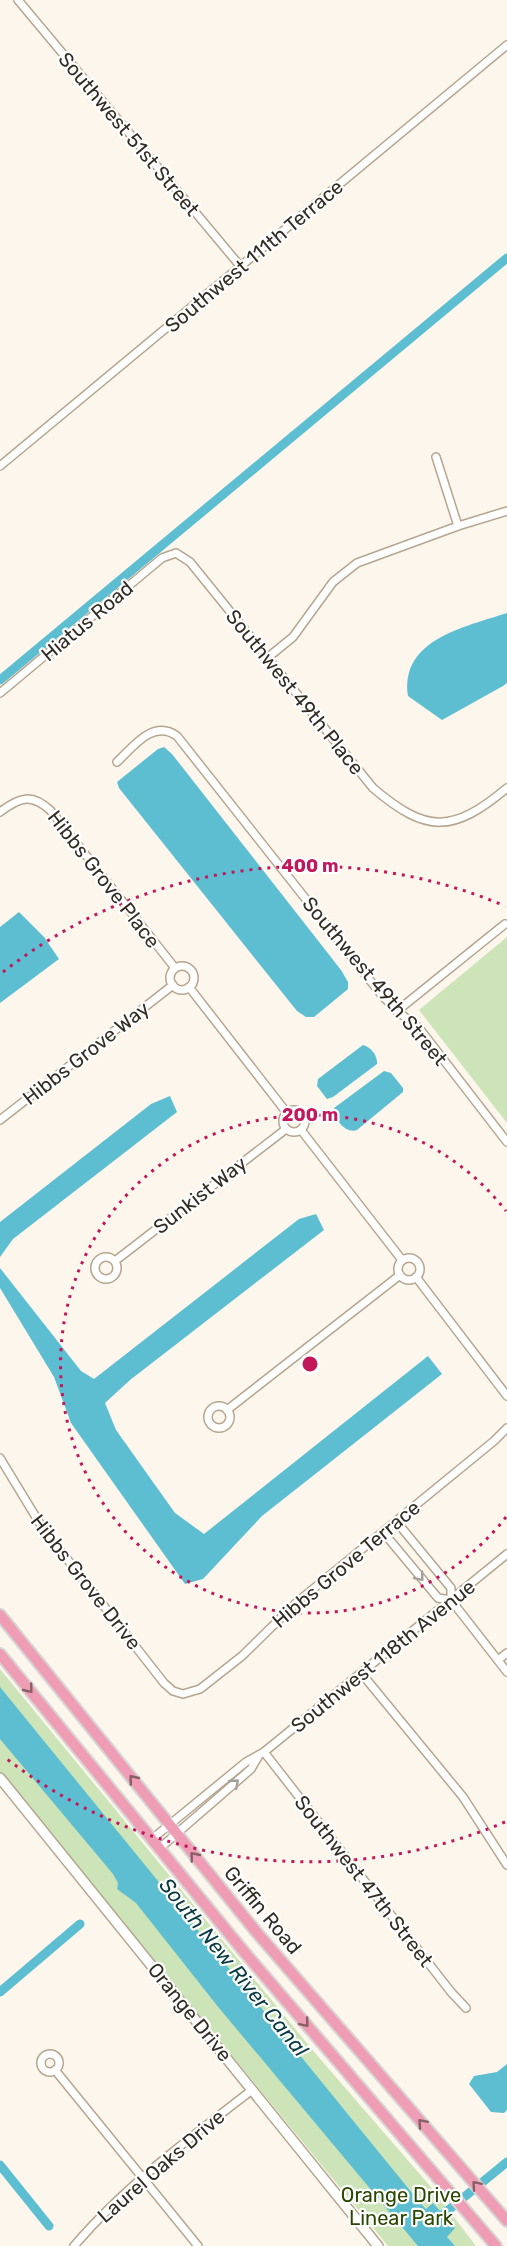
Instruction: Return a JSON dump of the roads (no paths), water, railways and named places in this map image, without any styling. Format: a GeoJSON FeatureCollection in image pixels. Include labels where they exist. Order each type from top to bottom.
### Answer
{"type":"FeatureCollection","features":[{"type":"Feature","properties":{"kind":"main road","name":"Griffin Road"},"geometry":{"type":"LineString","coordinates":[[0,1615],[258,1934],[507,2221]]}},
{"type":"Feature","properties":{"kind":"main road","name":"Griffin Road"},"geometry":{"type":"LineString","coordinates":[[0,1654],[245,1953],[496,2246]]}},
{"type":"Feature","properties":{"kind":"street","name":"Southwest 51st Street"},"geometry":{"type":"LineString","coordinates":[[18,0],[241,267]]}},
{"type":"Feature","properties":{"kind":"street","name":"Southwest 111th Terrace"},"geometry":{"type":"LineString","coordinates":[[0,466],[507,45]]}},
{"type":"Feature","properties":{"kind":"street"},"geometry":{"type":"LineString","coordinates":[[435,457],[458,526]]}},
{"type":"Feature","properties":{"kind":"street"},"geometry":{"type":"LineString","coordinates":[[266,659],[293,637],[333,582],[357,563],[458,526],[507,511]]}},
{"type":"Feature","properties":{"kind":"street","name":"Southwest 49th Place"},"geometry":{"type":"LineString","coordinates":[[176,553],[190,562],[266,659],[373,788],[395,807],[422,821],[442,822],[465,818],[485,806],[507,788]]}},
{"type":"Feature","properties":{"kind":"street","name":"Hiatus Road"},"geometry":{"type":"LineString","coordinates":[[0,693],[162,558],[176,553]]}},
{"type":"Feature","properties":{"kind":"street","name":"Southwest 49th Street"},"geometry":{"type":"LineString","coordinates":[[117,762],[148,734],[160,729],[168,730],[177,736],[373,984],[397,1011],[419,1028],[507,1142]]}},
{"type":"Feature","properties":{"kind":"street","name":"Hibbs Grove Place"},"geometry":{"type":"LineString","coordinates":[[0,812],[19,800],[28,799],[43,803],[175,968]]}},
{"type":"Feature","properties":{"kind":"street"},"geometry":{"type":"LineString","coordinates":[[397,1011],[505,924]]}},
{"type":"Feature","properties":{"kind":"street"},"geometry":{"type":"LineString","coordinates":[[182,966],[192,972],[194,980],[189,987],[180,990],[173,985],[170,975],[175,968],[182,966]]}},
{"type":"Feature","properties":{"kind":"street","name":"Hibbs Grove Way"},"geometry":{"type":"LineString","coordinates":[[0,1120],[173,985]]}},
{"type":"Feature","properties":{"kind":"street"},"geometry":{"type":"LineString","coordinates":[[189,987],[287,1113]]}},
{"type":"Feature","properties":{"kind":"street"},"geometry":{"type":"LineString","coordinates":[[293,1110],[303,1114],[305,1121],[301,1130],[295,1133],[286,1129],[283,1122],[287,1113],[293,1110]]}},
{"type":"Feature","properties":{"kind":"street","name":"Sunkist Way"},"geometry":{"type":"LineString","coordinates":[[115,1261],[286,1129]]}},
{"type":"Feature","properties":{"kind":"street"},"geometry":{"type":"LineString","coordinates":[[301,1130],[402,1260]]}},
{"type":"Feature","properties":{"kind":"street"},"geometry":{"type":"LineString","coordinates":[[410,1258],[416,1261],[419,1271],[416,1277],[409,1280],[400,1275],[398,1268],[402,1260],[410,1258]]}},
{"type":"Feature","properties":{"kind":"street"},"geometry":{"type":"LineString","coordinates":[[227,1410],[400,1275]]}},
{"type":"Feature","properties":{"kind":"street"},"geometry":{"type":"LineString","coordinates":[[416,1277],[507,1396]]}},
{"type":"Feature","properties":{"kind":"street","name":"Hibbs Grove Terrace"},"geometry":{"type":"LineString","coordinates":[[183,1694],[196,1692],[212,1681],[248,1650],[289,1609],[507,1428]]}},
{"type":"Feature","properties":{"kind":"street","name":"Hibbs Grove Drive"},"geometry":{"type":"LineString","coordinates":[[0,1458],[30,1509],[56,1545],[164,1683],[174,1691],[183,1694]]}},
{"type":"Feature","properties":{"kind":"street"},"geometry":{"type":"LineString","coordinates":[[396,1521],[451,1588],[451,1600],[507,1672]]}},
{"type":"Feature","properties":{"kind":"street"},"geometry":{"type":"LineString","coordinates":[[383,1532],[438,1598],[451,1600]]}},
{"type":"Feature","properties":{"kind":"street","name":"Southwest 118th Avenue"},"geometry":{"type":"LineString","coordinates":[[152,1839],[246,1762],[261,1754],[362,1674],[507,1554]]}},
{"type":"Feature","properties":{"kind":"street"},"geometry":{"type":"LineString","coordinates":[[498,1660],[507,1653]]}},
{"type":"Feature","properties":{"kind":"street"},"geometry":{"type":"LineString","coordinates":[[362,1674],[463,1797],[507,1865]]}},
{"type":"Feature","properties":{"kind":"street","name":"Southwest 118th Avenue"},"geometry":{"type":"LineString","coordinates":[[160,1848],[251,1769],[261,1754]]}},
{"type":"Feature","properties":{"kind":"street","name":"Southwest 47th Street"},"geometry":{"type":"LineString","coordinates":[[261,1754],[466,2008]]}},
{"type":"Feature","properties":{"kind":"street","name":"Orange Drive"},"geometry":{"type":"LineString","coordinates":[[0,1778],[378,2246]]}},
{"type":"Feature","properties":{"kind":"street"},"geometry":{"type":"LineString","coordinates":[[55,2070],[198,2246]]}},
{"type":"Feature","properties":{"kind":"street","name":"Laurel Oaks Drive"},"geometry":{"type":"LineString","coordinates":[[74,2246],[88,2229],[143,2177],[252,2090]]}},
{"type":"Feature","properties":{"kind":"water"},"geometry":{"type":"Polygon","coordinates":[[[507,613],[507,683],[442,720],[408,696],[408,677],[414,661],[425,648],[455,630],[507,613]]]}},
{"type":"Feature","properties":{"kind":"water"},"geometry":{"type":"Polygon","coordinates":[[[164,747],[172,754],[348,982],[348,989],[314,1017],[306,1017],[297,1011],[119,788],[117,782],[158,749],[164,747]]]}},
{"type":"Feature","properties":{"kind":"water"},"geometry":{"type":"Polygon","coordinates":[[[19,912],[44,937],[59,959],[0,1003],[0,927],[19,912]]]}},
{"type":"Feature","properties":{"kind":"water"},"geometry":{"type":"Polygon","coordinates":[[[363,1045],[373,1052],[377,1064],[333,1097],[327,1099],[317,1086],[318,1079],[363,1045]]]}},
{"type":"Feature","properties":{"kind":"water"},"geometry":{"type":"Polygon","coordinates":[[[384,1071],[391,1073],[403,1088],[403,1092],[357,1130],[345,1128],[336,1117],[334,1108],[384,1071]]]}},
{"type":"Feature","properties":{"kind":"water"},"geometry":{"type":"Polygon","coordinates":[[[170,1096],[177,1112],[13,1239],[0,1257],[0,1222],[151,1104],[170,1096]]]}},
{"type":"Feature","properties":{"kind":"water"},"geometry":{"type":"Polygon","coordinates":[[[316,1214],[324,1230],[130,1380],[105,1403],[116,1430],[175,1513],[204,1534],[428,1356],[442,1374],[262,1516],[203,1579],[185,1584],[71,1423],[54,1377],[0,1288],[0,1268],[81,1371],[94,1379],[299,1219],[316,1214]]]}},
{"type":"Feature","properties":{"kind":"water"},"geometry":{"type":"Polygon","coordinates":[[[0,1687],[421,2204],[426,2209],[433,2203],[455,2228],[447,2237],[455,2246],[418,2246],[219,2008],[136,1903],[117,1889],[118,1883],[113,1874],[0,1739],[0,1687]]]}},
{"type":"Feature","properties":{"kind":"water"},"geometry":{"type":"Polygon","coordinates":[[[507,2064],[507,2110],[504,2113],[491,2112],[469,2084],[474,2076],[497,2072],[507,2064]]]}},
{"type":"Feature","properties":{"kind":"waterway"},"geometry":{"type":"LineString","coordinates":[[0,680],[507,258]]}},
{"type":"Feature","properties":{"kind":"waterway"},"geometry":{"type":"LineString","coordinates":[[0,1992],[80,1924]]}},
{"type":"Feature","properties":{"kind":"waterway"},"geometry":{"type":"LineString","coordinates":[[435,2221],[507,2162]]}},
{"type":"Feature","properties":{"kind":"waterway"},"geometry":{"type":"LineString","coordinates":[[0,2165],[49,2226]]}},
{"type":"Feature","properties":{"kind":"water label","name":"South New River Canal"},"geometry":{"type":"Point","coordinates":[234,1967]}},
{"type":"Feature","properties":{"kind":"park label","name":"Orange Drive Linear Park"},"geometry":{"type":"Point","coordinates":[401,2206]}}]}
